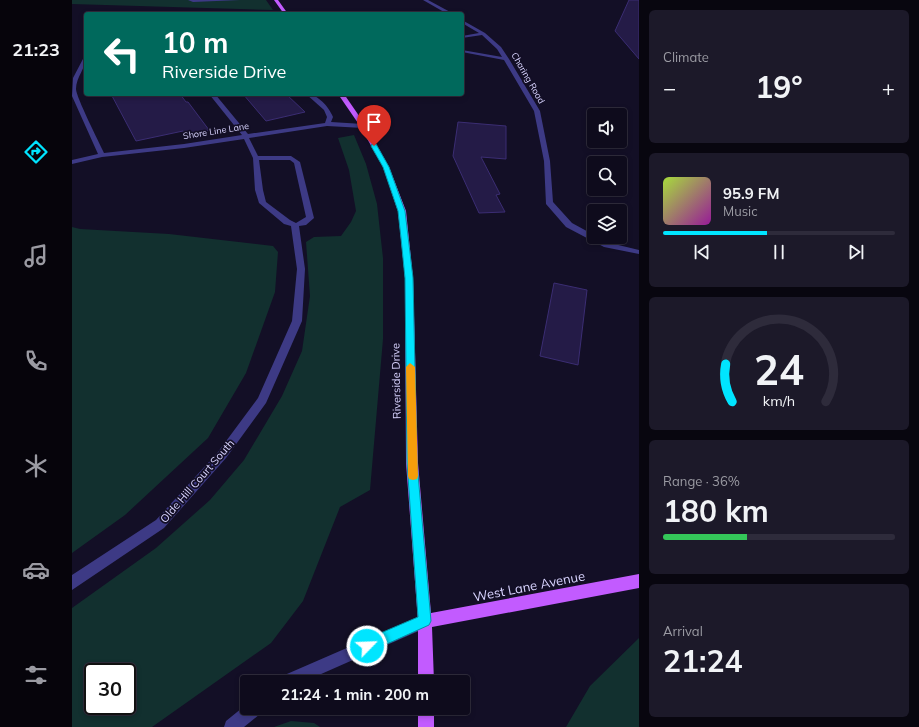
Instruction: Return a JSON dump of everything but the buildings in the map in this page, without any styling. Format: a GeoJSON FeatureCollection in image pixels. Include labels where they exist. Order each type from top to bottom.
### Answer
{"type":"FeatureCollection","features":[{"type":"Feature","properties":{"kind":"main road"},"geometry":{"type":"LineString","coordinates":[[276,0],[285,12]]}},
{"type":"Feature","properties":{"kind":"main road","name":"Riverside Drive"},"geometry":{"type":"LineString","coordinates":[[343,96],[363,126],[386,167],[402,211],[409,278],[412,463],[424,621],[426,675]]}},
{"type":"Feature","properties":{"kind":"main road","name":"West Lane Avenue"},"geometry":{"type":"LineString","coordinates":[[424,621],[639,581]]}},
{"type":"Feature","properties":{"kind":"main road"},"geometry":{"type":"LineString","coordinates":[[426,715],[426,727]]}},
{"type":"Feature","properties":{"kind":"street"},"geometry":{"type":"LineString","coordinates":[[190,0],[238,0]]}},
{"type":"Feature","properties":{"kind":"street"},"geometry":{"type":"LineString","coordinates":[[425,0],[449,12]]}},
{"type":"Feature","properties":{"kind":"street","name":"Charing Road"},"geometry":{"type":"LineString","coordinates":[[464,22],[483,34],[499,48],[537,111],[547,161],[549,202],[569,225],[607,244],[639,252]]}},
{"type":"Feature","properties":{"kind":"street"},"geometry":{"type":"LineString","coordinates":[[464,37],[483,34]]}},
{"type":"Feature","properties":{"kind":"street"},"geometry":{"type":"LineString","coordinates":[[464,51],[507,59]]}},
{"type":"Feature","properties":{"kind":"street"},"geometry":{"type":"LineString","coordinates":[[84,61],[73,82],[73,92],[102,155]]}},
{"type":"Feature","properties":{"kind":"street"},"geometry":{"type":"LineString","coordinates":[[214,96],[245,135],[256,158],[259,190],[263,202],[287,222],[295,224],[303,223],[310,218],[297,162],[291,158],[256,158]]}},
{"type":"Feature","properties":{"kind":"street"},"geometry":{"type":"LineString","coordinates":[[311,96],[327,109],[330,117],[327,124]]}},
{"type":"Feature","properties":{"kind":"street","name":"Shore Line Lane"},"geometry":{"type":"LineString","coordinates":[[72,162],[102,155],[184,146],[245,135],[327,124],[363,126]]}},
{"type":"Feature","properties":{"kind":"street","name":"Olde Hill Court South"},"geometry":{"type":"LineString","coordinates":[[72,583],[160,524],[222,455],[262,400],[298,321],[301,269],[295,224]]}},
{"type":"Feature","properties":{"kind":"street"},"geometry":{"type":"LineString","coordinates":[[301,675],[424,621]]}},
{"type":"Feature","properties":{"kind":"street"},"geometry":{"type":"LineString","coordinates":[[232,727],[246,715]]}},
{"type":"Feature","properties":{"kind":"green space"},"geometry":{"type":"Polygon","coordinates":[[[72,0],[266,0],[273,10],[72,4],[72,0]]]}},
{"type":"Feature","properties":{"kind":"green space"},"geometry":{"type":"Polygon","coordinates":[[[354,135],[366,164],[377,204],[383,258],[383,339],[370,490],[340,507],[303,601],[271,643],[152,727],[72,727],[72,608],[156,548],[210,500],[244,460],[282,396],[302,351],[310,296],[306,242],[314,237],[341,236],[351,222],[356,211],[349,170],[338,138],[354,135]]]}},
{"type":"Feature","properties":{"kind":"green space"},"geometry":{"type":"Polygon","coordinates":[[[72,227],[80,229],[169,234],[273,246],[278,252],[275,292],[246,373],[208,438],[125,515],[72,553],[72,227]]]}},
{"type":"Feature","properties":{"kind":"green space"},"geometry":{"type":"Polygon","coordinates":[[[639,638],[639,727],[566,727],[590,686],[639,638]]]}},
{"type":"Feature","properties":{"kind":"green space"},"geometry":{"type":"Polygon","coordinates":[[[291,721],[314,723],[320,727],[274,727],[291,721]]]}},
{"type":"Feature","properties":{"kind":"slow traffic"},"geometry":{"type":"LineString","coordinates":[[410,367],[413,476]]}},
{"type":"Feature","properties":{"kind":"route"},"geometry":{"type":"LineString","coordinates":[[367,646],[424,621],[412,463],[409,278],[405,238],[402,211],[386,167],[374,146]]}}]}
